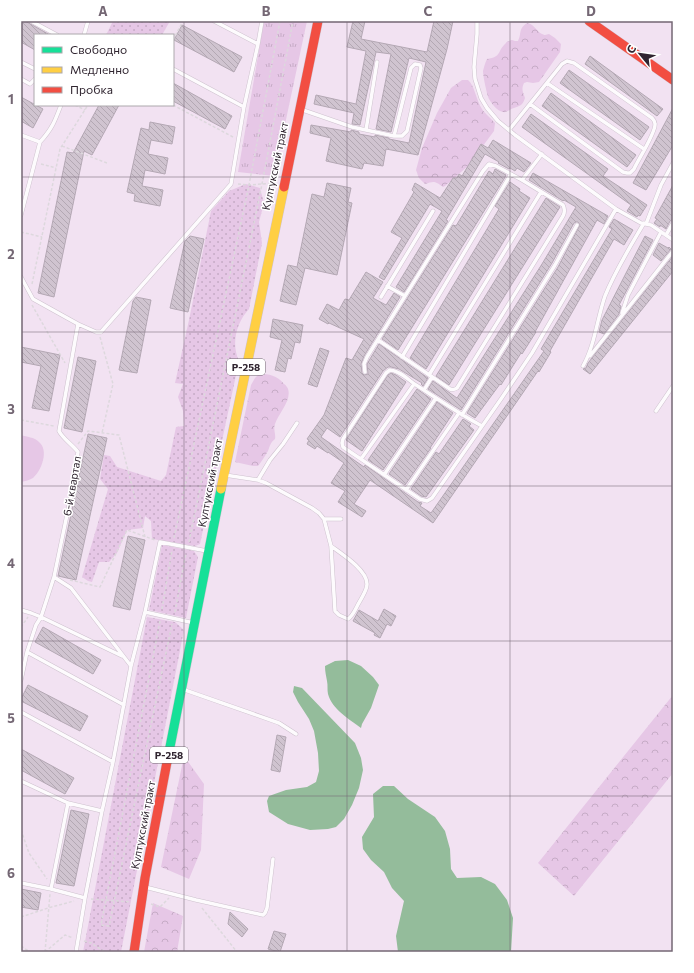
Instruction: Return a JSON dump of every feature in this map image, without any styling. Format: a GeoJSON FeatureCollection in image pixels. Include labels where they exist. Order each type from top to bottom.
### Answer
{"type":"FeatureCollection","features":[{"type":"Feature","properties":{"kind":"main road","name":"Култукский тракт"},"geometry":{"type":"LineString","coordinates":[[134,952],[144,886],[181,688],[318,21]]}},
{"type":"Feature","properties":{"kind":"main road"},"geometry":{"type":"LineString","coordinates":[[589,21],[673,80]]}},
{"type":"Feature","properties":{"kind":"lane"},"geometry":{"type":"LineString","coordinates":[[31,21],[55,34]]}},
{"type":"Feature","properties":{"kind":"lane"},"geometry":{"type":"LineString","coordinates":[[84,34],[88,21]]}},
{"type":"Feature","properties":{"kind":"lane"},"geometry":{"type":"LineString","coordinates":[[214,21],[258,44]]}},
{"type":"Feature","properties":{"kind":"lane"},"geometry":{"type":"LineString","coordinates":[[21,277],[33,299],[78,324],[96,332],[100,332],[106,326],[231,184],[244,107],[262,21]]}},
{"type":"Feature","properties":{"kind":"lane"},"geometry":{"type":"LineString","coordinates":[[477,21],[474,67],[475,79],[481,98],[498,121],[616,209],[636,220],[651,225],[673,240]]}},
{"type":"Feature","properties":{"kind":"lane"},"geometry":{"type":"LineString","coordinates":[[21,62],[34,68]]}},
{"type":"Feature","properties":{"kind":"lane"},"geometry":{"type":"LineString","coordinates":[[366,130],[377,62]]}},
{"type":"Feature","properties":{"kind":"lane"},"geometry":{"type":"LineString","coordinates":[[510,130],[530,104],[562,64],[567,62],[574,63],[652,118],[655,124],[654,129],[632,171],[627,174],[622,172],[530,104]]}},
{"type":"Feature","properties":{"kind":"lane"},"geometry":{"type":"LineString","coordinates":[[299,109],[352,127],[394,136],[402,136],[407,132],[421,68],[418,64],[415,64],[411,68],[394,136]]}},
{"type":"Feature","properties":{"kind":"lane"},"geometry":{"type":"LineString","coordinates":[[174,70],[244,107]]}},
{"type":"Feature","properties":{"kind":"lane"},"geometry":{"type":"LineString","coordinates":[[21,79],[30,84],[34,80]]}},
{"type":"Feature","properties":{"kind":"lane"},"geometry":{"type":"LineString","coordinates":[[547,83],[644,149]]}},
{"type":"Feature","properties":{"kind":"lane"},"geometry":{"type":"LineString","coordinates":[[21,215],[40,142],[56,121],[61,106]]}},
{"type":"Feature","properties":{"kind":"lane"},"geometry":{"type":"LineString","coordinates":[[21,136],[40,142]]}},
{"type":"Feature","properties":{"kind":"lane"},"geometry":{"type":"LineString","coordinates":[[522,180],[542,154]]}},
{"type":"Feature","properties":{"kind":"lane"},"geometry":{"type":"LineString","coordinates":[[587,360],[610,283],[645,224],[661,185],[673,163]]}},
{"type":"Feature","properties":{"kind":"lane"},"geometry":{"type":"LineString","coordinates":[[365,372],[365,361],[482,171],[486,166],[492,164],[563,205],[564,212],[562,216],[457,388],[452,390],[378,340]]}},
{"type":"Feature","properties":{"kind":"lane"},"geometry":{"type":"LineString","coordinates":[[402,356],[511,174]]}},
{"type":"Feature","properties":{"kind":"lane"},"geometry":{"type":"LineString","coordinates":[[424,390],[430,376],[542,192]]}},
{"type":"Feature","properties":{"kind":"lane"},"geometry":{"type":"LineString","coordinates":[[482,426],[414,384],[406,377],[390,370],[386,373],[342,442],[343,447],[406,490],[423,500],[430,500],[501,399],[532,353],[616,209]]}},
{"type":"Feature","properties":{"kind":"lane"},"geometry":{"type":"LineString","coordinates":[[381,297],[433,211]]}},
{"type":"Feature","properties":{"kind":"lane"},"geometry":{"type":"LineString","coordinates":[[666,235],[673,223]]}},
{"type":"Feature","properties":{"kind":"lane"},"geometry":{"type":"LineString","coordinates":[[406,490],[461,414],[578,226]]}},
{"type":"Feature","properties":{"kind":"lane"},"geometry":{"type":"LineString","coordinates":[[621,316],[628,295],[661,232]]}},
{"type":"Feature","properties":{"kind":"lane"},"geometry":{"type":"LineString","coordinates":[[583,366],[673,251]]}},
{"type":"Feature","properties":{"kind":"lane"},"geometry":{"type":"LineString","coordinates":[[387,286],[405,296]]}},
{"type":"Feature","properties":{"kind":"lane"},"geometry":{"type":"LineString","coordinates":[[59,427],[78,324]]}},
{"type":"Feature","properties":{"kind":"lane"},"geometry":{"type":"LineString","coordinates":[[361,459],[414,384]]}},
{"type":"Feature","properties":{"kind":"lane"},"geometry":{"type":"LineString","coordinates":[[656,411],[673,386]]}},
{"type":"Feature","properties":{"kind":"lane"},"geometry":{"type":"LineString","coordinates":[[384,475],[436,398]]}},
{"type":"Feature","properties":{"kind":"lane"},"geometry":{"type":"LineString","coordinates":[[258,480],[270,460],[297,423]]}},
{"type":"Feature","properties":{"kind":"lane","name":"6-й квартал"},"geometry":{"type":"LineString","coordinates":[[21,680],[27,652],[36,625],[41,617],[54,577],[72,491],[78,452],[61,436],[59,427]]}},
{"type":"Feature","properties":{"kind":"lane"},"geometry":{"type":"LineString","coordinates":[[224,474],[258,480],[319,513],[324,519],[331,546],[335,611],[339,615],[348,619],[365,591],[366,580],[364,574],[354,564],[331,546]]}},
{"type":"Feature","properties":{"kind":"lane"},"geometry":{"type":"LineString","coordinates":[[324,519],[341,519]]}},
{"type":"Feature","properties":{"kind":"lane"},"geometry":{"type":"LineString","coordinates":[[76,952],[85,898],[131,666],[145,612],[160,542],[209,551]]}},
{"type":"Feature","properties":{"kind":"lane"},"geometry":{"type":"LineString","coordinates":[[54,577],[71,588],[131,666]]}},
{"type":"Feature","properties":{"kind":"lane"},"geometry":{"type":"LineString","coordinates":[[21,610],[41,617],[123,656]]}},
{"type":"Feature","properties":{"kind":"lane"},"geometry":{"type":"LineString","coordinates":[[145,612],[195,623]]}},
{"type":"Feature","properties":{"kind":"lane"},"geometry":{"type":"LineString","coordinates":[[27,652],[124,704]]}},
{"type":"Feature","properties":{"kind":"lane"},"geometry":{"type":"LineString","coordinates":[[181,688],[279,723],[296,734]]}},
{"type":"Feature","properties":{"kind":"lane"},"geometry":{"type":"LineString","coordinates":[[21,712],[113,762]]}},
{"type":"Feature","properties":{"kind":"lane"},"geometry":{"type":"LineString","coordinates":[[21,781],[68,803],[102,811]]}},
{"type":"Feature","properties":{"kind":"lane"},"geometry":{"type":"LineString","coordinates":[[51,887],[68,803]]}},
{"type":"Feature","properties":{"kind":"lane"},"geometry":{"type":"LineString","coordinates":[[144,886],[196,900],[263,915],[267,908],[273,859]]}},
{"type":"Feature","properties":{"kind":"lane"},"geometry":{"type":"LineString","coordinates":[[21,883],[51,887],[85,898]]}},
{"type":"Feature","properties":{"kind":"path"},"geometry":{"type":"LineString","coordinates":[[174,38],[183,21]]}},
{"type":"Feature","properties":{"kind":"path"},"geometry":{"type":"LineString","coordinates":[[280,21],[249,185],[173,544],[161,615],[101,925],[109,926],[262,184],[293,21]]}},
{"type":"Feature","properties":{"kind":"path"},"geometry":{"type":"LineString","coordinates":[[77,106],[85,110]]}},
{"type":"Feature","properties":{"kind":"path"},"geometry":{"type":"LineString","coordinates":[[70,368],[66,365],[30,302],[30,294],[60,149],[87,106]]}},
{"type":"Feature","properties":{"kind":"path"},"geometry":{"type":"LineString","coordinates":[[174,106],[238,140]]}},
{"type":"Feature","properties":{"kind":"path"},"geometry":{"type":"LineString","coordinates":[[62,146],[107,163]]}},
{"type":"Feature","properties":{"kind":"path"},"geometry":{"type":"LineString","coordinates":[[35,163],[56,168]]}},
{"type":"Feature","properties":{"kind":"path"},"geometry":{"type":"LineString","coordinates":[[231,184],[249,185],[276,183]]}},
{"type":"Feature","properties":{"kind":"path"},"geometry":{"type":"LineString","coordinates":[[21,232],[42,237]]}},
{"type":"Feature","properties":{"kind":"path"},"geometry":{"type":"LineString","coordinates":[[99,332],[113,384],[102,433]]}},
{"type":"Feature","properties":{"kind":"path"},"geometry":{"type":"LineString","coordinates":[[21,420],[59,427]]}},
{"type":"Feature","properties":{"kind":"path"},"geometry":{"type":"LineString","coordinates":[[75,448],[88,432],[119,435],[145,536]]}},
{"type":"Feature","properties":{"kind":"path"},"geometry":{"type":"LineString","coordinates":[[69,580],[100,587],[127,530],[160,542]]}},
{"type":"Feature","properties":{"kind":"path"},"geometry":{"type":"LineString","coordinates":[[21,627],[31,613]]}},
{"type":"Feature","properties":{"kind":"path"},"geometry":{"type":"LineString","coordinates":[[21,830],[29,853],[51,887],[45,952]]}},
{"type":"Feature","properties":{"kind":"path"},"geometry":{"type":"LineString","coordinates":[[150,904],[160,907],[173,894]]}},
{"type":"Feature","properties":{"kind":"path"},"geometry":{"type":"LineString","coordinates":[[21,917],[85,898],[134,902]]}},
{"type":"Feature","properties":{"kind":"path"},"geometry":{"type":"LineString","coordinates":[[196,900],[237,952]]}},
{"type":"Feature","properties":{"kind":"path"},"geometry":{"type":"LineString","coordinates":[[21,946],[30,952]]}},
{"type":"Feature","properties":{"kind":"green space"},"geometry":{"type":"Polygon","coordinates":[[[113,21],[170,21],[163,34],[106,34],[113,21]]]}},
{"type":"Feature","properties":{"kind":"green space"},"geometry":{"type":"Polygon","coordinates":[[[264,21],[307,21],[274,176],[238,172],[264,21]]]}},
{"type":"Feature","properties":{"kind":"green space"},"geometry":{"type":"Polygon","coordinates":[[[527,23],[532,25],[539,32],[545,35],[549,34],[555,38],[561,44],[560,52],[539,82],[524,83],[522,89],[525,98],[522,104],[503,112],[497,109],[489,99],[483,71],[487,59],[495,57],[507,42],[512,40],[518,41],[521,29],[527,23]]]}},
{"type":"Feature","properties":{"kind":"green space"},"geometry":{"type":"Polygon","coordinates":[[[462,80],[468,80],[474,89],[482,109],[495,123],[494,131],[468,166],[445,186],[443,187],[434,182],[425,184],[419,178],[416,170],[422,148],[437,113],[451,88],[462,80]]]}},
{"type":"Feature","properties":{"kind":"green space"},"geometry":{"type":"Polygon","coordinates":[[[246,184],[260,188],[264,203],[259,222],[262,243],[249,309],[241,321],[236,334],[235,348],[239,361],[200,544],[195,546],[152,539],[151,521],[145,516],[143,528],[127,530],[117,553],[109,562],[99,562],[92,582],[88,581],[82,577],[108,489],[100,479],[104,455],[110,456],[117,467],[161,481],[166,475],[176,427],[184,426],[183,411],[178,397],[183,384],[175,383],[211,211],[229,191],[246,184]]]}},
{"type":"Feature","properties":{"kind":"green space"},"geometry":{"type":"Polygon","coordinates":[[[259,374],[276,377],[288,388],[289,393],[275,424],[275,439],[271,443],[268,451],[258,466],[253,466],[235,462],[251,385],[259,374]]]}},
{"type":"Feature","properties":{"kind":"green space"},"geometry":{"type":"Polygon","coordinates":[[[21,435],[37,440],[44,450],[44,455],[39,470],[33,478],[21,482],[21,435]]]}},
{"type":"Feature","properties":{"kind":"green space"},"geometry":{"type":"Polygon","coordinates":[[[162,545],[194,551],[198,557],[186,618],[149,610],[162,545]]]}},
{"type":"Feature","properties":{"kind":"green space"},"geometry":{"type":"Polygon","coordinates":[[[147,617],[175,622],[184,630],[121,952],[83,952],[147,617]]]}},
{"type":"Feature","properties":{"kind":"green space"},"geometry":{"type":"Polygon","coordinates":[[[673,695],[673,773],[574,896],[538,863],[673,695]]]}},
{"type":"Feature","properties":{"kind":"green space"},"geometry":{"type":"Polygon","coordinates":[[[184,756],[204,784],[201,850],[189,879],[161,867],[184,756]]]}},
{"type":"Feature","properties":{"kind":"green space"},"geometry":{"type":"Polygon","coordinates":[[[153,903],[183,916],[177,952],[144,952],[153,903]]]}},
{"type":"Feature","properties":{"kind":"shaded area"},"geometry":{"type":"Polygon","coordinates":[[[348,660],[361,666],[379,685],[371,708],[361,728],[337,709],[328,694],[325,666],[335,661],[348,660]]]}},
{"type":"Feature","properties":{"kind":"shaded area"},"geometry":{"type":"Polygon","coordinates":[[[294,686],[302,688],[355,743],[361,758],[363,770],[359,788],[344,819],[336,827],[310,830],[288,824],[269,812],[267,801],[269,796],[286,790],[307,787],[316,782],[319,771],[318,753],[314,731],[309,719],[293,692],[294,686]]]}},
{"type":"Feature","properties":{"kind":"shaded area"},"geometry":{"type":"Polygon","coordinates":[[[383,786],[394,786],[408,799],[435,817],[445,831],[450,849],[451,869],[457,878],[481,877],[495,884],[507,900],[513,918],[511,952],[398,952],[396,936],[404,901],[392,888],[384,872],[371,860],[363,849],[362,837],[374,817],[373,794],[383,786]]]}},
{"type":"Feature","properties":{"kind":"building"},"geometry":{"type":"Polygon","coordinates":[[[21,21],[25,21],[48,34],[34,34],[34,49],[21,42],[21,21]]]}},
{"type":"Feature","properties":{"kind":"building"},"geometry":{"type":"Polygon","coordinates":[[[353,21],[365,21],[361,39],[427,52],[434,21],[453,21],[447,49],[418,155],[386,149],[383,166],[364,163],[362,169],[326,161],[331,138],[310,133],[311,125],[351,132],[351,130],[359,132],[359,134],[375,137],[375,135],[409,143],[426,62],[409,58],[391,132],[376,129],[391,54],[376,52],[360,125],[352,124],[354,113],[314,104],[316,95],[356,104],[366,51],[347,47],[353,21]]]}},
{"type":"Feature","properties":{"kind":"building"},"geometry":{"type":"Polygon","coordinates":[[[182,25],[242,57],[234,72],[174,40],[182,25]]]}},
{"type":"Feature","properties":{"kind":"building"},"geometry":{"type":"Polygon","coordinates":[[[590,56],[663,109],[657,116],[585,64],[590,56]]]}},
{"type":"Feature","properties":{"kind":"building"},"geometry":{"type":"Polygon","coordinates":[[[569,70],[649,127],[640,140],[560,83],[569,70]]]}},
{"type":"Feature","properties":{"kind":"building"},"geometry":{"type":"Polygon","coordinates":[[[174,84],[232,116],[225,129],[174,102],[174,84]]]}},
{"type":"Feature","properties":{"kind":"building"},"geometry":{"type":"Polygon","coordinates":[[[551,93],[636,155],[627,167],[542,106],[551,93]]]}},
{"type":"Feature","properties":{"kind":"building"},"geometry":{"type":"Polygon","coordinates":[[[21,97],[34,104],[34,106],[43,109],[33,128],[21,121],[21,97]]]}},
{"type":"Feature","properties":{"kind":"building"},"geometry":{"type":"Polygon","coordinates":[[[98,106],[118,106],[92,155],[84,151],[54,297],[38,293],[67,152],[73,153],[98,106]]]}},
{"type":"Feature","properties":{"kind":"building"},"geometry":{"type":"Polygon","coordinates":[[[673,108],[673,145],[646,190],[633,183],[673,108]]]}},
{"type":"Feature","properties":{"kind":"building"},"geometry":{"type":"Polygon","coordinates":[[[531,114],[608,169],[603,176],[647,205],[640,216],[638,215],[637,217],[627,211],[631,205],[522,127],[531,114]]]}},
{"type":"Feature","properties":{"kind":"building"},"geometry":{"type":"Polygon","coordinates":[[[150,122],[175,127],[172,144],[151,140],[148,154],[168,158],[165,174],[145,170],[142,186],[163,190],[160,206],[134,201],[135,194],[127,192],[141,128],[149,130],[150,122]]]}},
{"type":"Feature","properties":{"kind":"building"},"geometry":{"type":"Polygon","coordinates":[[[493,140],[531,163],[524,172],[517,168],[515,171],[498,163],[499,162],[485,154],[446,220],[448,221],[404,292],[396,287],[442,211],[430,204],[384,280],[379,277],[402,238],[391,232],[414,192],[412,190],[415,183],[440,198],[453,178],[457,178],[459,174],[462,176],[481,144],[488,148],[493,140]]]}},
{"type":"Feature","properties":{"kind":"building"},"geometry":{"type":"Polygon","coordinates":[[[495,169],[506,175],[504,179],[398,350],[382,339],[453,225],[456,226],[489,171],[493,174],[495,169]]]}},
{"type":"Feature","properties":{"kind":"building"},"geometry":{"type":"Polygon","coordinates":[[[533,173],[608,216],[604,224],[597,220],[536,332],[501,385],[500,384],[475,418],[467,413],[558,267],[580,225],[578,222],[574,223],[552,263],[461,410],[428,389],[433,381],[457,398],[542,264],[576,207],[564,200],[563,201],[529,180],[533,173]]]}},
{"type":"Feature","properties":{"kind":"building"},"geometry":{"type":"Polygon","coordinates":[[[510,182],[520,189],[519,191],[530,198],[426,369],[410,358],[499,209],[495,206],[510,182]]]}},
{"type":"Feature","properties":{"kind":"building"},"geometry":{"type":"Polygon","coordinates":[[[327,183],[351,188],[348,202],[352,203],[337,275],[305,268],[296,305],[280,301],[288,265],[297,267],[312,194],[324,197],[327,183]]]}},
{"type":"Feature","properties":{"kind":"building"},"geometry":{"type":"Polygon","coordinates":[[[673,185],[673,219],[670,221],[666,229],[654,223],[657,219],[655,218],[673,185]]]}},
{"type":"Feature","properties":{"kind":"building"},"geometry":{"type":"Polygon","coordinates":[[[546,198],[560,207],[449,385],[436,376],[546,198]]]}},
{"type":"Feature","properties":{"kind":"building"},"geometry":{"type":"Polygon","coordinates":[[[614,219],[633,230],[624,245],[614,239],[539,372],[538,371],[433,523],[370,480],[354,504],[366,511],[362,517],[338,502],[345,491],[331,483],[344,463],[317,446],[315,449],[307,444],[309,440],[307,439],[324,415],[346,358],[352,360],[364,339],[319,319],[327,304],[339,310],[345,299],[349,300],[366,272],[383,282],[373,298],[386,305],[394,293],[400,297],[364,356],[361,364],[362,373],[364,375],[368,374],[367,364],[379,344],[428,378],[423,386],[421,384],[422,383],[399,369],[388,367],[383,371],[340,437],[327,428],[321,437],[364,467],[365,465],[418,502],[422,503],[420,506],[431,513],[544,351],[541,349],[612,229],[609,227],[614,219]]]}},
{"type":"Feature","properties":{"kind":"building"},"geometry":{"type":"Polygon","coordinates":[[[190,236],[204,239],[188,312],[170,308],[185,241],[190,236]]]}},
{"type":"Feature","properties":{"kind":"building"},"geometry":{"type":"Polygon","coordinates":[[[645,236],[653,240],[619,305],[621,306],[619,314],[604,334],[599,332],[602,320],[645,236]]]}},
{"type":"Feature","properties":{"kind":"building"},"geometry":{"type":"Polygon","coordinates":[[[659,243],[671,249],[661,261],[653,255],[659,243]]]}},
{"type":"Feature","properties":{"kind":"building"},"geometry":{"type":"Polygon","coordinates":[[[673,256],[673,271],[590,374],[583,369],[586,368],[588,363],[673,256]]]}},
{"type":"Feature","properties":{"kind":"building"},"geometry":{"type":"Polygon","coordinates":[[[136,297],[151,300],[137,373],[119,370],[133,301],[136,297]]]}},
{"type":"Feature","properties":{"kind":"building"},"geometry":{"type":"Polygon","coordinates":[[[273,319],[303,325],[300,343],[295,342],[291,359],[288,358],[285,372],[275,370],[282,340],[270,337],[273,319]]]}},
{"type":"Feature","properties":{"kind":"building"},"geometry":{"type":"Polygon","coordinates":[[[21,347],[60,355],[49,411],[32,408],[41,366],[21,362],[21,347]]]}},
{"type":"Feature","properties":{"kind":"building"},"geometry":{"type":"Polygon","coordinates":[[[320,348],[329,351],[317,387],[308,384],[320,348]]]}},
{"type":"Feature","properties":{"kind":"building"},"geometry":{"type":"Polygon","coordinates":[[[78,357],[96,361],[82,432],[64,428],[78,357]]]}},
{"type":"Feature","properties":{"kind":"building"},"geometry":{"type":"Polygon","coordinates":[[[391,373],[406,382],[362,451],[346,440],[388,375],[391,373]]]}},
{"type":"Feature","properties":{"kind":"building"},"geometry":{"type":"Polygon","coordinates":[[[417,389],[431,399],[383,470],[368,460],[417,389]]]}},
{"type":"Feature","properties":{"kind":"building"},"geometry":{"type":"Polygon","coordinates":[[[437,402],[453,413],[405,485],[389,474],[437,402]]]}},
{"type":"Feature","properties":{"kind":"building"},"geometry":{"type":"Polygon","coordinates":[[[463,419],[471,424],[469,426],[474,430],[426,497],[421,496],[411,489],[436,452],[439,454],[463,419]]]}},
{"type":"Feature","properties":{"kind":"building"},"geometry":{"type":"Polygon","coordinates":[[[88,434],[107,438],[76,580],[58,576],[88,434]]]}},
{"type":"Feature","properties":{"kind":"building"},"geometry":{"type":"Polygon","coordinates":[[[128,536],[145,540],[130,610],[113,606],[128,536]]]}},
{"type":"Feature","properties":{"kind":"building"},"geometry":{"type":"Polygon","coordinates":[[[384,609],[396,616],[391,626],[387,624],[380,638],[374,635],[375,633],[353,621],[359,610],[378,621],[384,609]]]}},
{"type":"Feature","properties":{"kind":"building"},"geometry":{"type":"Polygon","coordinates":[[[43,627],[101,660],[93,674],[35,642],[43,627]]]}},
{"type":"Feature","properties":{"kind":"building"},"geometry":{"type":"Polygon","coordinates":[[[28,685],[88,716],[80,731],[21,701],[28,685]]]}},
{"type":"Feature","properties":{"kind":"building"},"geometry":{"type":"Polygon","coordinates":[[[277,735],[286,737],[280,772],[271,770],[277,735]]]}},
{"type":"Feature","properties":{"kind":"building"},"geometry":{"type":"Polygon","coordinates":[[[21,749],[74,778],[65,794],[21,770],[21,749]]]}},
{"type":"Feature","properties":{"kind":"building"},"geometry":{"type":"Polygon","coordinates":[[[71,810],[89,814],[74,886],[56,883],[71,810]]]}},
{"type":"Feature","properties":{"kind":"building"},"geometry":{"type":"Polygon","coordinates":[[[21,889],[41,893],[38,910],[21,907],[21,889]]]}},
{"type":"Feature","properties":{"kind":"building"},"geometry":{"type":"Polygon","coordinates":[[[230,912],[248,929],[242,937],[228,924],[230,912]]]}},
{"type":"Feature","properties":{"kind":"building"},"geometry":{"type":"Polygon","coordinates":[[[274,931],[286,934],[280,952],[268,949],[274,931]]]}},
{"type":"Feature","properties":{"kind":"traffic: fast"},"geometry":{"type":"LineString","coordinates":[[167,762],[221,489]]}},
{"type":"Feature","properties":{"kind":"traffic: slow"},"geometry":{"type":"LineString","coordinates":[[221,489],[284,187]]}},
{"type":"Feature","properties":{"kind":"traffic: jam"},"geometry":{"type":"LineString","coordinates":[[284,187],[318,21]]}},
{"type":"Feature","properties":{"kind":"traffic: jam"},"geometry":{"type":"LineString","coordinates":[[589,21],[673,80]]}},
{"type":"Feature","properties":{"kind":"traffic: jam"},"geometry":{"type":"LineString","coordinates":[[134,952],[145,878],[167,762]]}}]}
